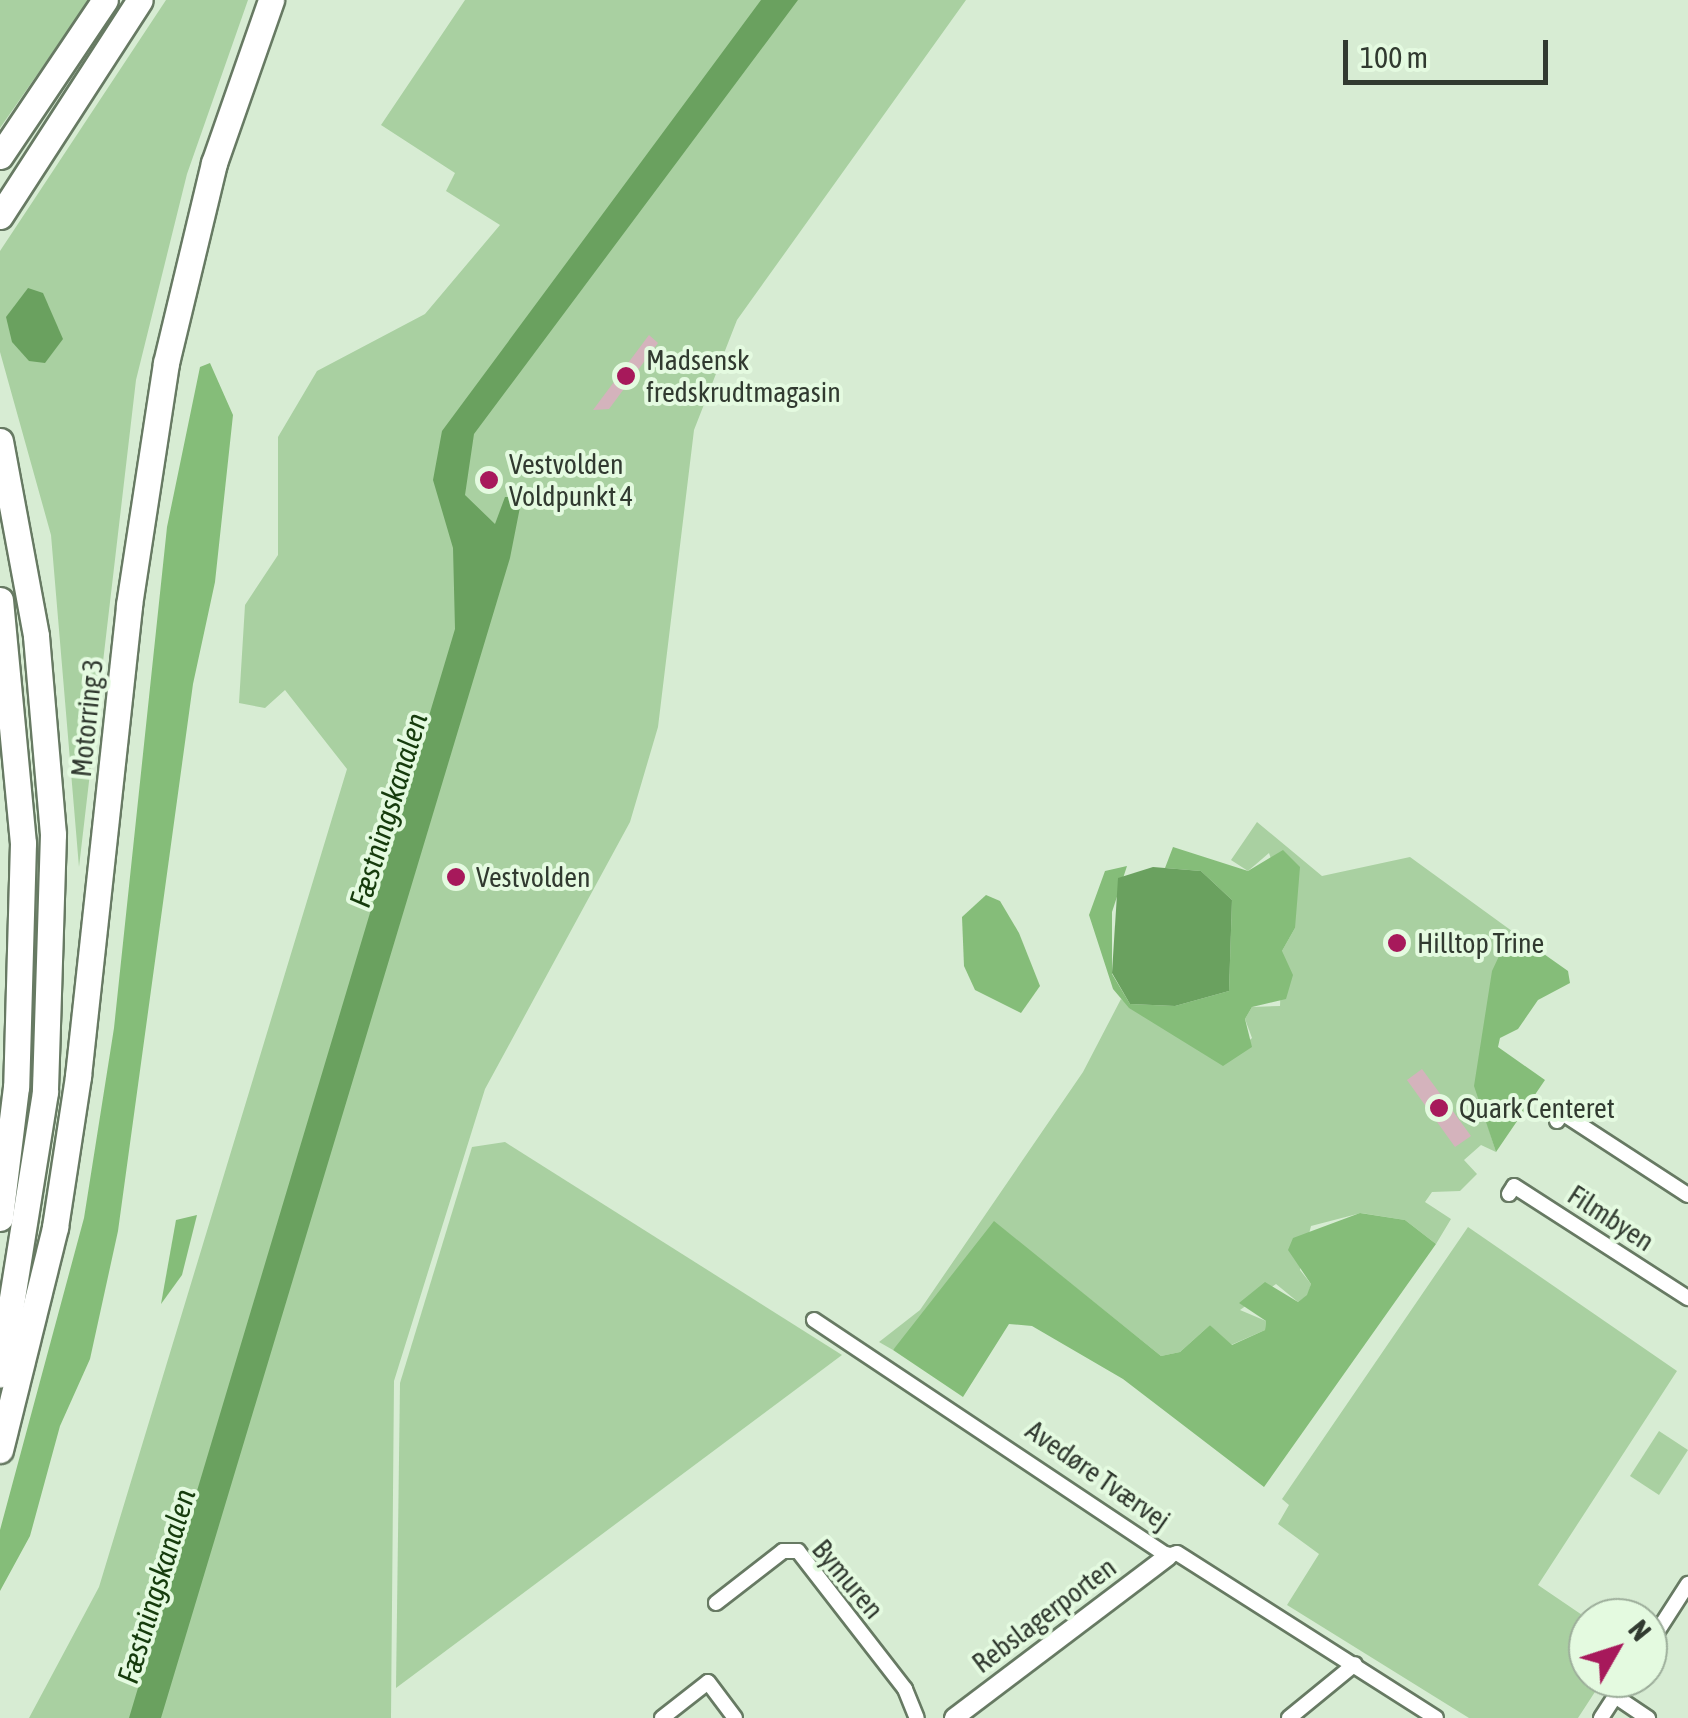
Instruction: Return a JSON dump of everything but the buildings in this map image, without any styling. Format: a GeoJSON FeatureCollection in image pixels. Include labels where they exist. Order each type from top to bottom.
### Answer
{"type":"FeatureCollection","features":[{"type":"Feature","properties":{"kind":"highway"},"geometry":{"type":"LineString","coordinates":[[0,156],[105,0]]}},
{"type":"Feature","properties":{"kind":"highway"},"geometry":{"type":"LineString","coordinates":[[0,216],[140,0]]}},
{"type":"Feature","properties":{"kind":"highway","name":"Motorring 3"},"geometry":{"type":"LineString","coordinates":[[0,1450],[55,1227],[78,1076],[129,605],[166,363],[214,164],[271,0]]}},
{"type":"Feature","properties":{"kind":"highway"},"geometry":{"type":"LineString","coordinates":[[0,441],[44,710],[52,904],[45,1092],[0,1374]]}},
{"type":"Feature","properties":{"kind":"highway"},"geometry":{"type":"LineString","coordinates":[[0,600],[24,843],[18,1050],[0,1218]]}},
{"type":"Feature","properties":{"kind":"street"},"geometry":{"type":"LineString","coordinates":[[1557,1121],[1562,1113],[1688,1195]]}},
{"type":"Feature","properties":{"kind":"street","name":"Filmbyen"},"geometry":{"type":"LineString","coordinates":[[1509,1194],[1514,1186],[1688,1298]]}},
{"type":"Feature","properties":{"kind":"street","name":"Avedøre Tværvej"},"geometry":{"type":"LineString","coordinates":[[814,1320],[1168,1556],[1178,1553],[1436,1718]]}},
{"type":"Feature","properties":{"kind":"street","name":"Bymuren"},"geometry":{"type":"LineString","coordinates":[[716,1603],[784,1551],[798,1550],[905,1690],[917,1718]]}},
{"type":"Feature","properties":{"kind":"street","name":"Rebslagerporten"},"geometry":{"type":"LineString","coordinates":[[954,1718],[1168,1556]]}},
{"type":"Feature","properties":{"kind":"street"},"geometry":{"type":"LineString","coordinates":[[1668,1616],[1688,1585]]}},
{"type":"Feature","properties":{"kind":"street"},"geometry":{"type":"LineString","coordinates":[[1289,1718],[1354,1664]]}},
{"type":"Feature","properties":{"kind":"street"},"geometry":{"type":"LineString","coordinates":[[662,1718],[708,1682],[735,1718]]}},
{"type":"Feature","properties":{"kind":"street"},"geometry":{"type":"LineString","coordinates":[[1619,1698],[1648,1718]]}},
{"type":"Feature","properties":{"kind":"shaded area"},"geometry":{"type":"Polygon","coordinates":[[[0,0],[89,0],[0,128],[0,0]]]}},
{"type":"Feature","properties":{"kind":"shaded area"},"geometry":{"type":"Polygon","coordinates":[[[166,0],[248,0],[187,174],[136,380],[79,867],[51,535],[0,352],[0,251],[166,0]]]}},
{"type":"Feature","properties":{"kind":"shaded area","name":"Vestvolden"},"geometry":{"type":"Polygon","coordinates":[[[465,0],[966,0],[737,320],[694,430],[658,727],[630,822],[485,1089],[394,1381],[391,1718],[29,1718],[99,1587],[347,769],[285,690],[265,708],[239,703],[245,605],[278,555],[278,437],[317,371],[425,314],[500,225],[446,191],[455,173],[381,125],[465,0]]]}},
{"type":"Feature","properties":{"kind":"shaded area"},"geometry":{"type":"Polygon","coordinates":[[[761,0],[798,0],[474,434],[465,495],[495,524],[505,497],[522,497],[510,558],[161,1718],[129,1718],[455,629],[453,548],[433,480],[442,431],[761,0]]]}},
{"type":"Feature","properties":{"kind":"shaded area"},"geometry":{"type":"Polygon","coordinates":[[[28,288],[43,293],[63,339],[45,363],[29,361],[12,342],[6,317],[28,288]]]}},
{"type":"Feature","properties":{"kind":"shaded area"},"geometry":{"type":"Polygon","coordinates":[[[210,363],[233,415],[215,582],[193,684],[118,1231],[90,1359],[60,1426],[30,1536],[0,1591],[0,1530],[84,1218],[114,1028],[167,527],[200,367],[210,363]]]}},
{"type":"Feature","properties":{"kind":"shaded area"},"geometry":{"type":"Polygon","coordinates":[[[1257,822],[1322,876],[1410,857],[1534,947],[1500,954],[1475,1085],[1496,1152],[1481,1145],[1464,1160],[1477,1174],[1460,1191],[1432,1192],[1425,1202],[1451,1219],[1436,1244],[1405,1220],[1361,1213],[1311,1226],[1300,1270],[1311,1284],[1308,1295],[1298,1302],[1276,1284],[1240,1310],[1266,1321],[1265,1330],[1231,1345],[1210,1325],[1180,1352],[1161,1356],[994,1222],[927,1315],[893,1350],[879,1342],[920,1310],[1083,1072],[1121,999],[1223,1065],[1252,1038],[1245,1019],[1252,1007],[1280,1006],[1282,951],[1295,928],[1269,853],[1248,871],[1231,860],[1257,822]]]}},
{"type":"Feature","properties":{"kind":"shaded area"},"geometry":{"type":"Polygon","coordinates":[[[1173,847],[1248,871],[1283,850],[1300,867],[1295,928],[1282,951],[1293,975],[1286,999],[1252,1007],[1245,1019],[1252,1047],[1223,1066],[1129,1008],[1113,989],[1089,915],[1105,871],[1127,866],[1112,912],[1112,974],[1130,1004],[1175,1006],[1229,991],[1232,900],[1201,871],[1165,868],[1173,847]]]}},
{"type":"Feature","properties":{"kind":"shaded area"},"geometry":{"type":"Polygon","coordinates":[[[1153,867],[1201,871],[1232,900],[1229,991],[1175,1006],[1130,1004],[1112,973],[1118,878],[1153,867]]]}},
{"type":"Feature","properties":{"kind":"shaded area"},"geometry":{"type":"Polygon","coordinates":[[[986,895],[1000,901],[1019,933],[1040,986],[1021,1013],[975,990],[964,966],[962,917],[986,895]]]}},
{"type":"Feature","properties":{"kind":"shaded area"},"geometry":{"type":"Polygon","coordinates":[[[1534,947],[1568,971],[1570,983],[1538,1000],[1518,1029],[1500,1038],[1498,1047],[1545,1080],[1496,1152],[1474,1086],[1492,971],[1500,954],[1534,947]]]}},
{"type":"Feature","properties":{"kind":"shaded area"},"geometry":{"type":"Polygon","coordinates":[[[505,1142],[842,1355],[396,1688],[400,1383],[472,1147],[505,1142]]]}},
{"type":"Feature","properties":{"kind":"shaded area"},"geometry":{"type":"Polygon","coordinates":[[[1360,1213],[1405,1220],[1436,1244],[1264,1487],[1123,1379],[1032,1326],[1009,1324],[963,1397],[893,1350],[994,1221],[1161,1356],[1180,1352],[1210,1325],[1232,1345],[1265,1330],[1266,1321],[1239,1303],[1265,1282],[1298,1302],[1307,1295],[1311,1284],[1288,1250],[1293,1238],[1360,1213]]]}},
{"type":"Feature","properties":{"kind":"shaded area"},"geometry":{"type":"Polygon","coordinates":[[[197,1215],[182,1275],[161,1304],[176,1220],[197,1215]]]}},
{"type":"Feature","properties":{"kind":"shaded area"},"geometry":{"type":"Polygon","coordinates":[[[1468,1227],[1677,1371],[1538,1585],[1568,1605],[1568,1698],[1591,1698],[1578,1718],[1469,1718],[1287,1605],[1319,1554],[1278,1524],[1289,1505],[1282,1499],[1468,1227]]]}},
{"type":"Feature","properties":{"kind":"shaded area"},"geometry":{"type":"Polygon","coordinates":[[[1659,1431],[1688,1450],[1659,1495],[1630,1476],[1659,1431]]]}},
{"type":"Feature","properties":{"kind":"place","name":"Madsensk fredskrudtmagasin"},"geometry":{"type":"Point","coordinates":[626,376]}},
{"type":"Feature","properties":{"kind":"place","name":"Vestvolden Voldpunkt 4"},"geometry":{"type":"Point","coordinates":[489,480]}},
{"type":"Feature","properties":{"kind":"place","name":"Vestvolden"},"geometry":{"type":"Point","coordinates":[456,877]}},
{"type":"Feature","properties":{"kind":"place","name":"Hilltop Trine"},"geometry":{"type":"Point","coordinates":[1397,943]}},
{"type":"Feature","properties":{"kind":"place","name":"Quark Centeret"},"geometry":{"type":"Point","coordinates":[1439,1108]}},
{"type":"Feature","properties":{"kind":"water label","name":"Fæstningskanalen"},"geometry":{"type":"Point","coordinates":[388,810]}},
{"type":"Feature","properties":{"kind":"water label","name":"Fæstningskanalen"},"geometry":{"type":"Point","coordinates":[156,1586]}}]}
